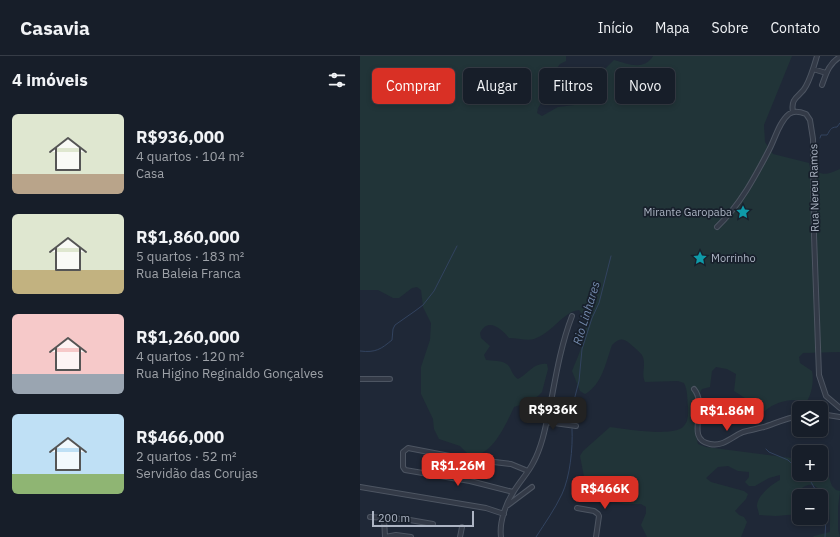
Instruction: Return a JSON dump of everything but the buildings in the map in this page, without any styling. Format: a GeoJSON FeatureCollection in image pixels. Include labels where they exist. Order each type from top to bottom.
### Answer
{"type":"FeatureCollection","features":[{"type":"Feature","properties":{"kind":"street"},"geometry":{"type":"LineString","coordinates":[[717,227],[737,206],[784,120],[793,112],[793,102],[806,87],[817,56]]}},
{"type":"Feature","properties":{"kind":"street"},"geometry":{"type":"LineString","coordinates":[[822,85],[826,73],[832,63],[840,57]]}},
{"type":"Feature","properties":{"kind":"street"},"geometry":{"type":"LineString","coordinates":[[813,69],[826,73]]}},
{"type":"Feature","properties":{"kind":"street","name":"Rua Nereu Ramos"},"geometry":{"type":"LineString","coordinates":[[793,112],[806,114],[810,120],[813,140],[814,236],[819,375],[826,396],[840,408]]}},
{"type":"Feature","properties":{"kind":"street"},"geometry":{"type":"LineString","coordinates":[[501,537],[500,530],[507,505],[513,492],[528,472],[534,461],[547,422],[564,337],[572,316]]}},
{"type":"Feature","properties":{"kind":"street"},"geometry":{"type":"LineString","coordinates":[[360,379],[390,379]]}},
{"type":"Feature","properties":{"kind":"street"},"geometry":{"type":"LineString","coordinates":[[694,389],[698,395],[699,401],[697,430],[698,438],[700,441],[708,444],[720,445],[745,432],[792,418]]}},
{"type":"Feature","properties":{"kind":"street"},"geometry":{"type":"LineString","coordinates":[[828,415],[840,418]]}},
{"type":"Feature","properties":{"kind":"street"},"geometry":{"type":"LineString","coordinates":[[547,422],[576,426]]}},
{"type":"Feature","properties":{"kind":"street"},"geometry":{"type":"LineString","coordinates":[[513,492],[470,481],[405,470],[403,467],[403,452],[408,448],[460,458],[511,464],[528,472]]}},
{"type":"Feature","properties":{"kind":"street"},"geometry":{"type":"LineString","coordinates":[[360,487],[486,508],[504,514]]}},
{"type":"Feature","properties":{"kind":"street"},"geometry":{"type":"LineString","coordinates":[[507,505],[532,487]]}},
{"type":"Feature","properties":{"kind":"street"},"geometry":{"type":"LineString","coordinates":[[577,508],[594,511],[598,514],[596,537]]}},
{"type":"Feature","properties":{"kind":"street"},"geometry":{"type":"LineString","coordinates":[[370,517],[409,520],[433,524]]}},
{"type":"Feature","properties":{"kind":"street"},"geometry":{"type":"LineString","coordinates":[[384,518],[385,537],[396,535],[411,537]]}},
{"type":"Feature","properties":{"kind":"street"},"geometry":{"type":"LineString","coordinates":[[460,537],[462,527]]}},
{"type":"Feature","properties":{"kind":"green space"},"geometry":{"type":"Polygon","coordinates":[[[360,56],[566,56],[566,61],[560,64],[557,68],[539,68],[539,104],[540,104],[537,113],[542,116],[558,107],[575,104],[607,104],[606,68],[614,60],[640,65],[645,64],[653,56],[792,56],[764,125],[765,142],[773,154],[809,163],[810,168],[819,172],[825,174],[840,169],[840,352],[803,353],[799,357],[800,363],[812,371],[813,375],[813,383],[808,399],[807,401],[784,401],[765,411],[760,411],[748,400],[734,391],[736,374],[727,369],[716,367],[712,371],[710,387],[702,389],[697,398],[695,433],[698,444],[706,447],[792,458],[792,481],[828,481],[828,474],[832,486],[836,490],[840,491],[838,530],[840,537],[813,537],[830,532],[828,489],[819,489],[815,486],[808,485],[800,489],[792,489],[792,515],[776,516],[759,515],[757,506],[759,498],[769,487],[780,480],[780,475],[769,478],[755,486],[749,486],[745,482],[749,477],[749,472],[738,471],[728,466],[718,467],[706,478],[711,482],[744,491],[748,494],[746,499],[735,511],[744,517],[747,522],[741,537],[647,537],[641,525],[646,513],[646,507],[641,504],[625,504],[605,500],[600,491],[586,487],[580,456],[583,451],[610,427],[648,432],[669,432],[677,430],[683,427],[686,422],[688,417],[688,407],[687,392],[684,383],[678,381],[645,382],[643,376],[644,360],[640,352],[632,345],[621,339],[612,345],[603,372],[596,385],[585,394],[580,391],[572,371],[582,345],[585,330],[584,318],[579,310],[568,314],[546,332],[531,340],[509,338],[498,328],[491,325],[483,328],[480,333],[481,338],[490,346],[484,355],[486,360],[506,363],[514,376],[518,379],[538,365],[547,364],[548,369],[542,392],[529,402],[514,407],[500,435],[490,448],[478,454],[468,454],[460,446],[439,439],[434,429],[433,419],[421,394],[421,367],[430,340],[431,323],[423,307],[421,290],[417,287],[412,288],[399,298],[393,298],[378,290],[360,290],[360,56]]]}},
{"type":"Feature","properties":{"kind":"waterway"},"geometry":{"type":"LineString","coordinates":[[820,138],[821,135],[827,135],[832,128],[837,127],[840,123]]}},
{"type":"Feature","properties":{"kind":"waterway"},"geometry":{"type":"LineString","coordinates":[[360,351],[378,350],[392,340],[395,325],[423,305],[434,291],[457,246]]}},
{"type":"Feature","properties":{"kind":"waterway","name":"Rio Linhares"},"geometry":{"type":"LineString","coordinates":[[571,423],[571,412],[579,381],[582,349],[592,318],[599,303],[611,256]]}},
{"type":"Feature","properties":{"kind":"waterway","name":"Rio Linhares"},"geometry":{"type":"LineString","coordinates":[[536,537],[556,505],[565,487],[570,462],[572,429]]}},
{"type":"Feature","properties":{"kind":"waterway"},"geometry":{"type":"LineString","coordinates":[[766,449],[769,452],[788,460],[792,464]]}},
{"type":"Feature","properties":{"kind":"waterway"},"geometry":{"type":"LineString","coordinates":[[810,481],[815,489]]}},
{"type":"Feature","properties":{"kind":"waterway"},"geometry":{"type":"LineString","coordinates":[[825,537],[826,525]]}},
{"type":"Feature","properties":{"kind":"place","name":"Mirante Garopaba"},"geometry":{"type":"Point","coordinates":[743,212]}},
{"type":"Feature","properties":{"kind":"place","name":"Morrinho"},"geometry":{"type":"Point","coordinates":[700,258]}}]}
